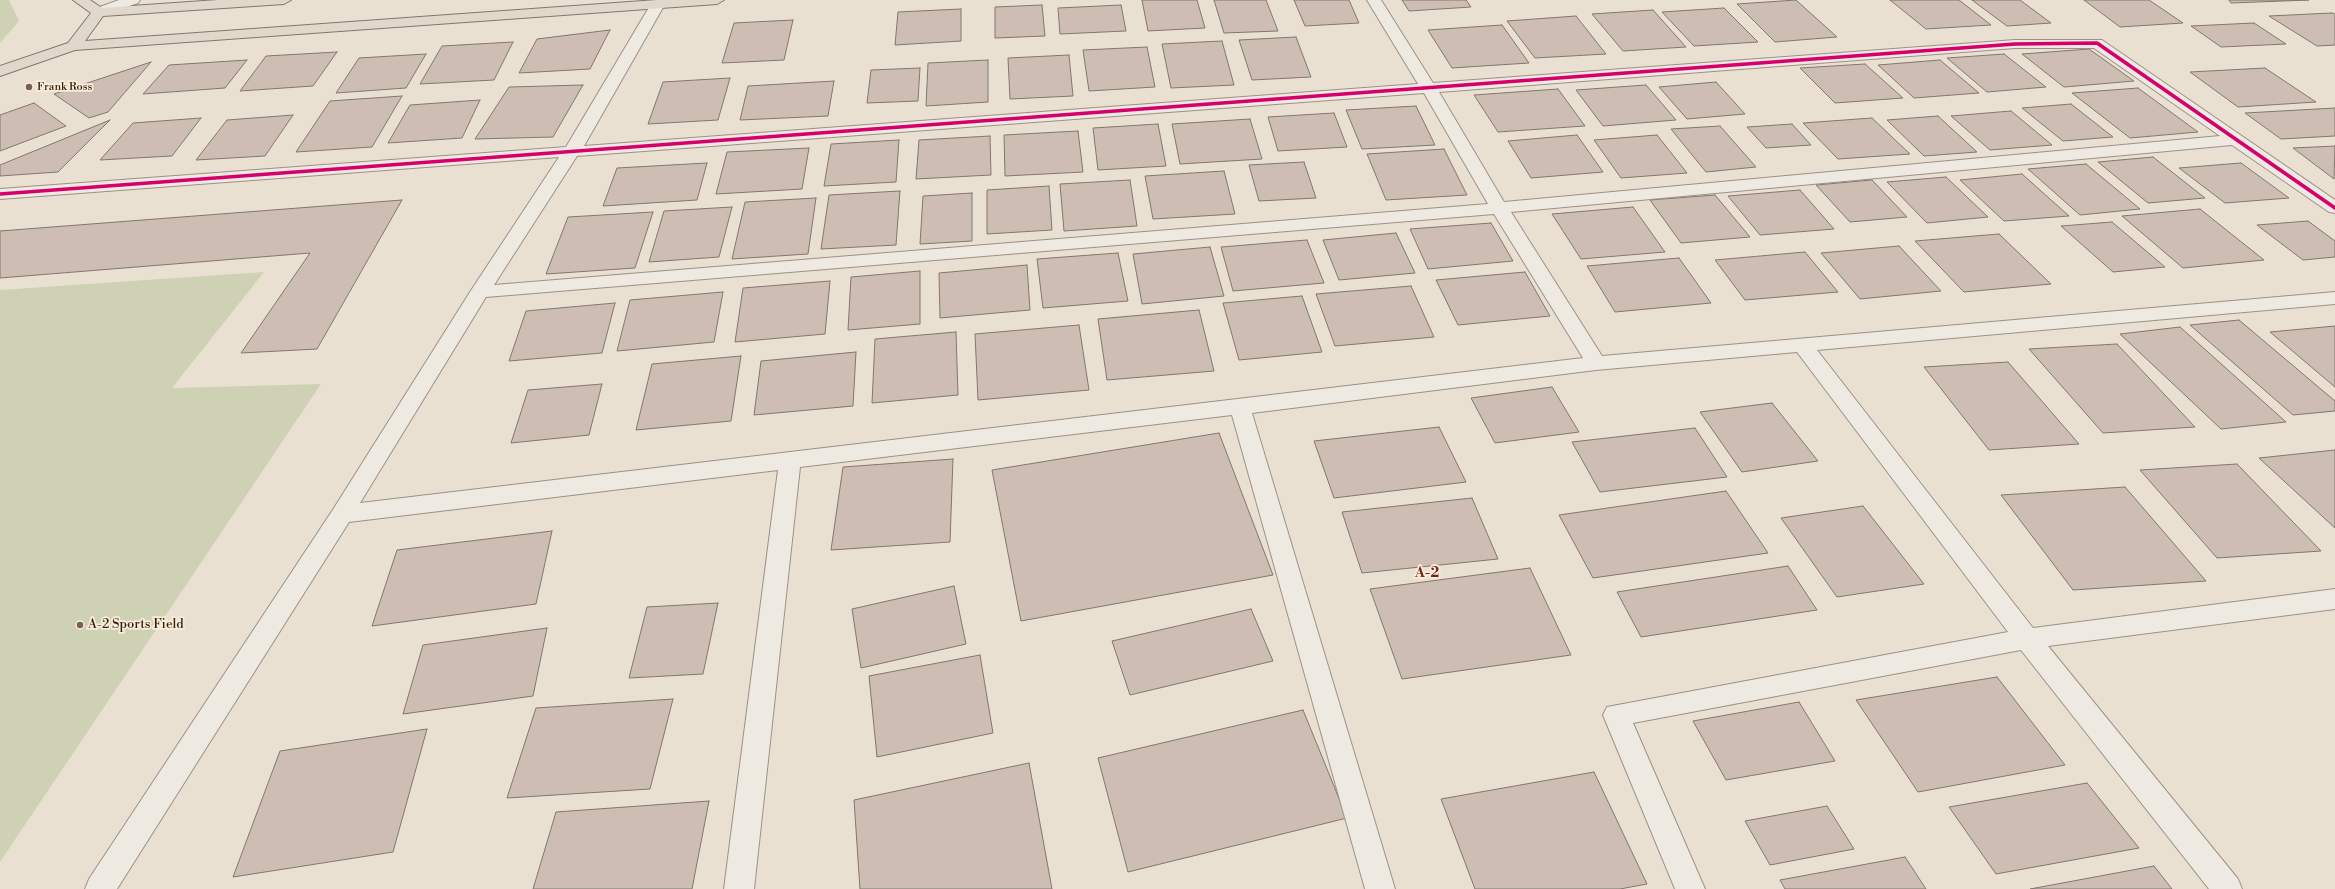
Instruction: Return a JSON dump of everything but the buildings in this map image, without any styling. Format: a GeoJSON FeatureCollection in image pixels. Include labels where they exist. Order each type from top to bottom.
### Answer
{"type":"FeatureCollection","features":[{"type":"Feature","properties":{"kind":"main road"},"geometry":{"type":"LineString","coordinates":[[80,0],[99,12],[284,0]]}},
{"type":"Feature","properties":{"kind":"main road"},"geometry":{"type":"LineString","coordinates":[[0,71],[72,46],[717,0]]}},
{"type":"Feature","properties":{"kind":"main road"},"geometry":{"type":"LineString","coordinates":[[72,46],[99,12]]}},
{"type":"Feature","properties":{"kind":"street"},"geometry":{"type":"LineString","coordinates":[[99,12],[133,0]]}},
{"type":"Feature","properties":{"kind":"street"},"geometry":{"type":"LineString","coordinates":[[1374,0],[1429,88],[1499,208],[1596,362]]}},
{"type":"Feature","properties":{"kind":"street"},"geometry":{"type":"LineString","coordinates":[[100,889],[342,514],[480,292],[572,151],[658,4]]}},
{"type":"Feature","properties":{"kind":"street"},"geometry":{"type":"LineString","coordinates":[[0,194],[2015,44],[2097,42],[2335,208]]}},
{"type":"Feature","properties":{"kind":"street"},"geometry":{"type":"LineString","coordinates":[[480,292],[1499,208],[2238,140]]}},
{"type":"Feature","properties":{"kind":"street"},"geometry":{"type":"LineString","coordinates":[[342,514],[1240,407],[1596,362],[1803,346],[2335,298]]}},
{"type":"Feature","properties":{"kind":"street"},"geometry":{"type":"LineString","coordinates":[[1803,346],[2027,639],[2228,889]]}},
{"type":"Feature","properties":{"kind":"street"},"geometry":{"type":"LineString","coordinates":[[1240,407],[1380,889]]}},
{"type":"Feature","properties":{"kind":"street"},"geometry":{"type":"LineString","coordinates":[[738,889],[790,460]]}},
{"type":"Feature","properties":{"kind":"street"},"geometry":{"type":"LineString","coordinates":[[1690,889],[1616,716],[2027,639],[2335,599]]}},
{"type":"Feature","properties":{"kind":"green space"},"geometry":{"type":"Polygon","coordinates":[[[0,0],[9,0],[19,21],[0,43],[0,0]]]}},
{"type":"Feature","properties":{"kind":"green space","name":"A-2 Sports Field"},"geometry":{"type":"Polygon","coordinates":[[[264,272],[172,388],[321,384],[0,862],[0,290],[264,272]]]}},
{"type":"Feature","properties":{"kind":"cycle path"},"geometry":{"type":"LineString","coordinates":[[0,194],[2015,44],[2097,43],[2335,208]]}},
{"type":"Feature","properties":{"kind":"place","name":"Frank Ross"},"geometry":{"type":"Point","coordinates":[29,87]}},
{"type":"Feature","properties":{"kind":"place","name":"A-2 Sports Field"},"geometry":{"type":"Point","coordinates":[80,625]}},
{"type":"Feature","properties":{"kind":"district","name":"A-2"},"geometry":{"type":"Point","coordinates":[1427,574]}}]}
